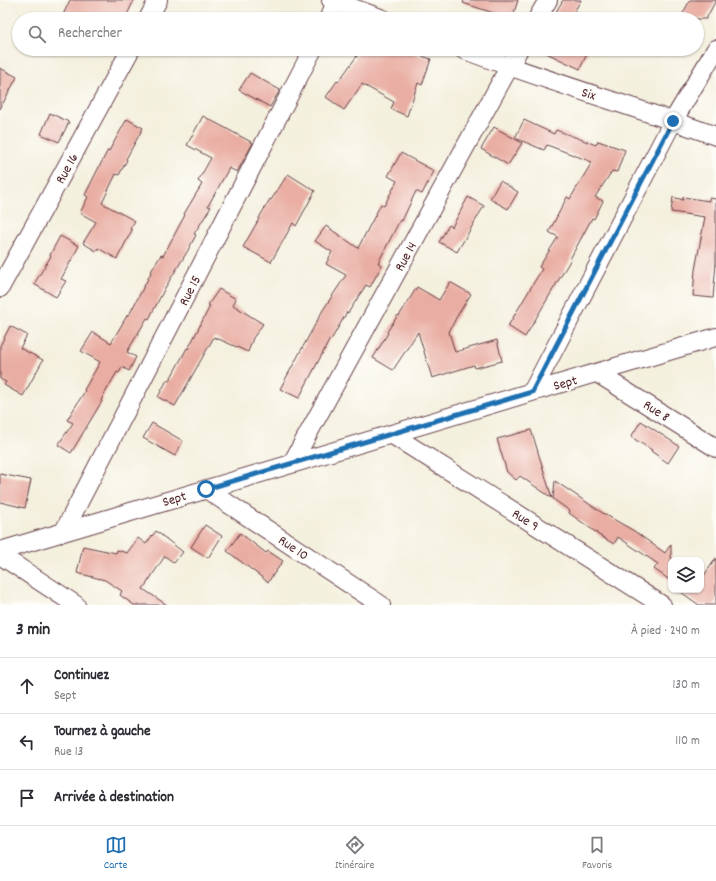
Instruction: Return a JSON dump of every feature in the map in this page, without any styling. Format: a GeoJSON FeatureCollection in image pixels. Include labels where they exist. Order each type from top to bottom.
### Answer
{"type":"FeatureCollection","features":[{"type":"Feature","properties":{"kind":"street"},"geometry":{"type":"LineString","coordinates":[[152,12],[158,0]]}},
{"type":"Feature","properties":{"kind":"street"},"geometry":{"type":"LineString","coordinates":[[331,12],[335,0],[365,12]]}},
{"type":"Feature","properties":{"kind":"street"},"geometry":{"type":"LineString","coordinates":[[541,12],[548,0]]}},
{"type":"Feature","properties":{"kind":"street"},"geometry":{"type":"LineString","coordinates":[[532,392],[673,121],[716,49]]}},
{"type":"Feature","properties":{"kind":"street","name":"Rue 16"},"geometry":{"type":"LineString","coordinates":[[0,288],[127,56]]}},
{"type":"Feature","properties":{"kind":"street","name":"Rue 15"},"geometry":{"type":"LineString","coordinates":[[64,531],[309,56]]}},
{"type":"Feature","properties":{"kind":"street","name":"Six"},"geometry":{"type":"LineString","coordinates":[[480,56],[716,136]]}},
{"type":"Feature","properties":{"kind":"street","name":"Rue 14"},"geometry":{"type":"LineString","coordinates":[[292,464],[515,56]]}},
{"type":"Feature","properties":{"kind":"street","name":"Sept"},"geometry":{"type":"LineString","coordinates":[[0,550],[716,337]]}},
{"type":"Feature","properties":{"kind":"street","name":"Rue 8"},"geometry":{"type":"LineString","coordinates":[[597,373],[716,448]]}},
{"type":"Feature","properties":{"kind":"street","name":"Rue 9"},"geometry":{"type":"LineString","coordinates":[[391,434],[662,605]]}},
{"type":"Feature","properties":{"kind":"street","name":"Rue 10"},"geometry":{"type":"LineString","coordinates":[[206,489],[381,605]]}},
{"type":"Feature","properties":{"kind":"street"},"geometry":{"type":"LineString","coordinates":[[0,554],[76,605]]}},
{"type":"Feature","properties":{"kind":"building"},"geometry":{"type":"Polygon","coordinates":[[[70,0],[134,0],[128,12],[64,12],[70,0]]]}},
{"type":"Feature","properties":{"kind":"building"},"geometry":{"type":"Polygon","coordinates":[[[464,0],[518,0],[514,12],[491,12],[463,3],[464,0]]]}},
{"type":"Feature","properties":{"kind":"building"},"geometry":{"type":"Polygon","coordinates":[[[563,0],[581,0],[574,12],[556,12],[563,0]]]}},
{"type":"Feature","properties":{"kind":"building"},"geometry":{"type":"Polygon","coordinates":[[[690,0],[716,0],[706,19],[704,19],[704,12],[684,12],[690,0]]]}},
{"type":"Feature","properties":{"kind":"building"},"geometry":{"type":"Polygon","coordinates":[[[357,56],[422,56],[431,59],[422,85],[418,83],[407,116],[391,109],[394,102],[362,84],[344,110],[326,97],[337,81],[338,82],[357,56]]]}},
{"type":"Feature","properties":{"kind":"building"},"geometry":{"type":"Polygon","coordinates":[[[553,56],[586,56],[580,69],[553,56]]]}},
{"type":"Feature","properties":{"kind":"building"},"geometry":{"type":"Polygon","coordinates":[[[0,68],[17,77],[0,109],[0,68]]]}},
{"type":"Feature","properties":{"kind":"building"},"geometry":{"type":"Polygon","coordinates":[[[250,73],[280,90],[270,107],[239,90],[250,73]]]}},
{"type":"Feature","properties":{"kind":"building"},"geometry":{"type":"Polygon","coordinates":[[[50,113],[69,122],[59,142],[41,134],[50,113]]]}},
{"type":"Feature","properties":{"kind":"building"},"geometry":{"type":"Polygon","coordinates":[[[203,116],[253,143],[237,172],[229,168],[208,206],[211,207],[194,234],[196,235],[187,252],[165,288],[149,319],[147,318],[127,352],[136,357],[129,371],[122,367],[119,373],[117,372],[101,400],[102,401],[71,453],[58,445],[73,423],[67,420],[85,391],[84,390],[100,362],[81,351],[93,332],[111,343],[128,314],[129,315],[150,273],[161,255],[163,256],[185,215],[184,214],[202,184],[198,181],[211,158],[187,145],[203,116]]]}},
{"type":"Feature","properties":{"kind":"building"},"geometry":{"type":"Polygon","coordinates":[[[127,119],[143,128],[119,175],[116,174],[102,203],[135,221],[117,259],[98,248],[96,251],[83,243],[96,222],[80,213],[88,197],[85,195],[97,171],[127,119]]]}},
{"type":"Feature","properties":{"kind":"building"},"geometry":{"type":"Polygon","coordinates":[[[524,120],[554,134],[556,130],[596,145],[598,141],[625,150],[617,172],[612,171],[595,197],[603,201],[594,219],[592,218],[571,259],[525,337],[508,326],[542,269],[539,267],[558,237],[549,232],[567,197],[570,199],[592,162],[547,145],[544,150],[515,138],[524,120]]]}},
{"type":"Feature","properties":{"kind":"building"},"geometry":{"type":"Polygon","coordinates":[[[494,127],[522,143],[508,165],[481,149],[494,127]]]}},
{"type":"Feature","properties":{"kind":"building"},"geometry":{"type":"Polygon","coordinates":[[[401,153],[434,171],[422,194],[416,191],[402,221],[400,220],[378,263],[382,265],[370,287],[366,285],[348,313],[347,312],[331,340],[330,339],[299,398],[280,389],[323,310],[346,275],[326,264],[332,252],[315,241],[326,226],[358,248],[381,204],[384,206],[397,181],[388,176],[401,153]]]}},
{"type":"Feature","properties":{"kind":"building"},"geometry":{"type":"Polygon","coordinates":[[[288,174],[315,191],[296,226],[293,223],[271,262],[243,247],[270,199],[271,200],[288,174]]]}},
{"type":"Feature","properties":{"kind":"building"},"geometry":{"type":"Polygon","coordinates":[[[500,181],[518,192],[508,209],[490,199],[500,181]]]}},
{"type":"Feature","properties":{"kind":"building"},"geometry":{"type":"Polygon","coordinates":[[[468,197],[484,206],[457,252],[439,242],[449,225],[452,227],[468,197]]]}},
{"type":"Feature","properties":{"kind":"building"},"geometry":{"type":"Polygon","coordinates":[[[673,197],[683,200],[683,197],[709,201],[709,198],[716,199],[716,263],[713,298],[693,296],[695,270],[705,217],[671,212],[673,197]]]}},
{"type":"Feature","properties":{"kind":"building"},"geometry":{"type":"Polygon","coordinates":[[[60,236],[79,246],[61,279],[66,281],[56,297],[34,284],[51,256],[50,255],[60,236]]]}},
{"type":"Feature","properties":{"kind":"building"},"geometry":{"type":"Polygon","coordinates":[[[450,282],[471,294],[449,332],[455,352],[497,340],[502,361],[475,368],[474,365],[432,378],[418,332],[393,370],[373,358],[388,333],[387,332],[417,287],[439,300],[450,282]]]}},
{"type":"Feature","properties":{"kind":"building"},"geometry":{"type":"Polygon","coordinates":[[[219,289],[236,299],[233,305],[263,324],[253,338],[248,352],[214,337],[175,406],[158,397],[167,380],[169,381],[187,348],[188,349],[210,306],[208,305],[219,289]]]}},
{"type":"Feature","properties":{"kind":"building"},"geometry":{"type":"Polygon","coordinates":[[[10,326],[27,335],[20,348],[43,360],[23,396],[4,385],[6,382],[0,379],[0,346],[10,326]]]}},
{"type":"Feature","properties":{"kind":"building"},"geometry":{"type":"Polygon","coordinates":[[[641,421],[679,446],[668,463],[651,451],[652,450],[631,437],[641,421]]]}},
{"type":"Feature","properties":{"kind":"building"},"geometry":{"type":"Polygon","coordinates":[[[152,423],[183,441],[175,456],[143,438],[152,423]]]}},
{"type":"Feature","properties":{"kind":"building"},"geometry":{"type":"Polygon","coordinates":[[[531,430],[552,498],[520,476],[516,480],[507,472],[497,439],[531,430]]]}},
{"type":"Feature","properties":{"kind":"building"},"geometry":{"type":"Polygon","coordinates":[[[0,474],[31,480],[25,508],[0,502],[0,474]]]}},
{"type":"Feature","properties":{"kind":"building"},"geometry":{"type":"Polygon","coordinates":[[[555,481],[601,512],[634,531],[665,553],[671,544],[671,557],[668,557],[668,579],[654,569],[658,564],[618,537],[614,544],[597,534],[553,499],[555,481]]]}},
{"type":"Feature","properties":{"kind":"building"},"geometry":{"type":"Polygon","coordinates":[[[205,525],[222,536],[208,558],[191,547],[205,525]]]}},
{"type":"Feature","properties":{"kind":"building"},"geometry":{"type":"Polygon","coordinates":[[[156,531],[183,552],[174,563],[165,556],[143,589],[167,605],[134,605],[120,595],[122,591],[105,580],[77,573],[83,546],[116,553],[117,550],[127,553],[138,538],[146,544],[156,531]]]}},
{"type":"Feature","properties":{"kind":"building"},"geometry":{"type":"Polygon","coordinates":[[[240,533],[266,553],[268,551],[283,561],[268,582],[227,551],[240,533]]]}},
{"type":"Feature","properties":{"kind":"building"},"geometry":{"type":"Polygon","coordinates":[[[716,558],[716,605],[699,605],[682,593],[704,593],[704,576],[716,558]]]}},
{"type":"Feature","properties":{"kind":"route"},"geometry":{"type":"LineString","coordinates":[[206,489],[532,392],[673,121]]}}]}
